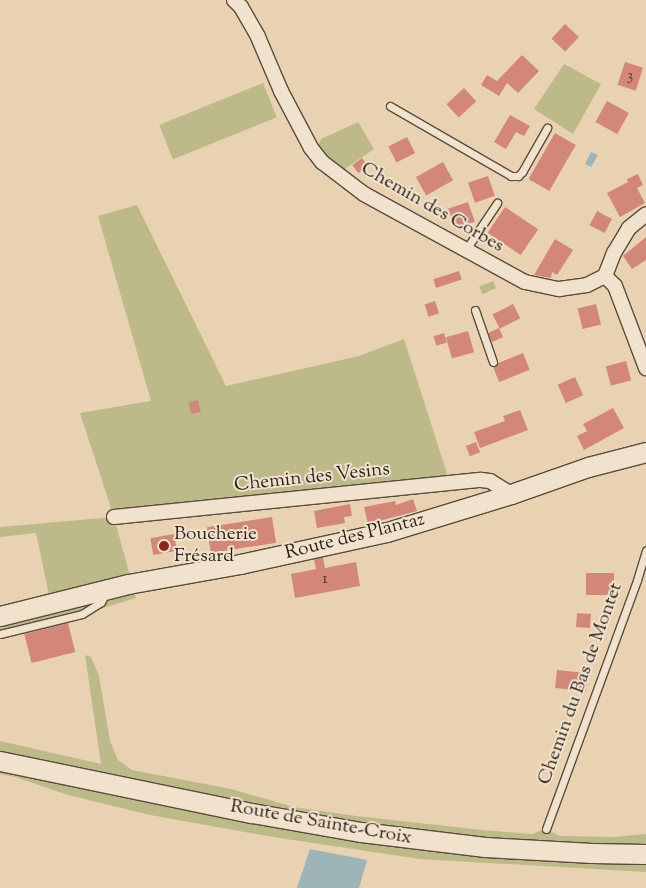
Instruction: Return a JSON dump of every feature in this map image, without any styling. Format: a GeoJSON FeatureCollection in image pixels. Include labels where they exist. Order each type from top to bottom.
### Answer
{"type":"FeatureCollection","features":[{"type":"Feature","properties":{"kind":"street","name":"Chemin des Corbes"},"geometry":{"type":"LineString","coordinates":[[234,0],[241,7],[258,37],[281,91],[311,148],[322,162],[364,194],[465,251],[525,282],[558,288],[587,285],[605,276]]}},
{"type":"Feature","properties":{"kind":"street"},"geometry":{"type":"LineString","coordinates":[[646,214],[629,228],[614,253],[605,276],[615,286],[646,368]]}},
{"type":"Feature","properties":{"kind":"street","name":"Route des Plantaz"},"geometry":{"type":"LineString","coordinates":[[0,616],[108,589],[240,564],[387,532],[510,494],[588,467],[646,452]]}},
{"type":"Feature","properties":{"kind":"street","name":"Chemin des Vesins"},"geometry":{"type":"LineString","coordinates":[[114,517],[481,480],[490,481],[510,494]]}},
{"type":"Feature","properties":{"kind":"street","name":"Route de Sainte-Croix"},"geometry":{"type":"LineString","coordinates":[[0,761],[252,813],[370,833],[485,846],[592,853],[646,854]]}},
{"type":"Feature","properties":{"kind":"lane"},"geometry":{"type":"LineString","coordinates":[[390,106],[511,176],[518,176],[522,172],[547,128]]}},
{"type":"Feature","properties":{"kind":"lane"},"geometry":{"type":"LineString","coordinates":[[465,251],[497,203]]}},
{"type":"Feature","properties":{"kind":"lane"},"geometry":{"type":"LineString","coordinates":[[475,310],[492,362]]}},
{"type":"Feature","properties":{"kind":"lane","name":"Chemin du Bas de Montet"},"geometry":{"type":"LineString","coordinates":[[546,829],[637,580],[646,550]]}},
{"type":"Feature","properties":{"kind":"lane"},"geometry":{"type":"LineString","coordinates":[[0,634],[16,632],[82,614],[101,602],[108,589]]}},
{"type":"Feature","properties":{"kind":"shaded area"},"geometry":{"type":"Polygon","coordinates":[[[564,64],[601,84],[573,134],[534,109],[564,64]]]}},
{"type":"Feature","properties":{"kind":"shaded area"},"geometry":{"type":"Polygon","coordinates":[[[263,83],[277,117],[173,159],[159,125],[263,83]]]}},
{"type":"Feature","properties":{"kind":"shaded area"},"geometry":{"type":"Polygon","coordinates":[[[358,122],[374,149],[342,171],[322,153],[318,146],[321,139],[358,122]]]}},
{"type":"Feature","properties":{"kind":"shaded area"},"geometry":{"type":"Polygon","coordinates":[[[137,205],[226,386],[359,356],[404,339],[450,483],[114,517],[80,413],[151,401],[98,216],[137,205]]]}},
{"type":"Feature","properties":{"kind":"shaded area"},"geometry":{"type":"Polygon","coordinates":[[[493,281],[496,288],[482,294],[479,287],[493,281]]]}},
{"type":"Feature","properties":{"kind":"shaded area"},"geometry":{"type":"Polygon","coordinates":[[[114,517],[136,598],[97,610],[0,630],[0,606],[49,595],[36,533],[0,537],[0,527],[114,517]]]}},
{"type":"Feature","properties":{"kind":"shaded area"},"geometry":{"type":"Polygon","coordinates":[[[85,655],[91,657],[99,676],[110,741],[118,760],[132,770],[231,789],[294,807],[356,816],[532,834],[545,829],[560,836],[614,837],[646,834],[646,872],[420,859],[273,837],[150,815],[68,795],[15,777],[0,774],[0,741],[101,764],[85,655]]]}},
{"type":"Feature","properties":{"kind":"water"},"geometry":{"type":"Polygon","coordinates":[[[591,152],[598,155],[591,167],[585,164],[591,152]]]}},
{"type":"Feature","properties":{"kind":"water"},"geometry":{"type":"Polygon","coordinates":[[[310,849],[367,860],[359,888],[297,888],[310,849]]]}},
{"type":"Feature","properties":{"kind":"building"},"geometry":{"type":"Polygon","coordinates":[[[565,24],[579,37],[565,52],[551,39],[565,24]]]}},
{"type":"Feature","properties":{"kind":"building"},"geometry":{"type":"Polygon","coordinates":[[[522,55],[539,71],[518,93],[507,83],[499,96],[481,85],[487,75],[497,81],[522,55]]]}},
{"type":"Feature","properties":{"kind":"building"},"geometry":{"type":"Polygon","coordinates":[[[625,62],[643,68],[636,91],[618,85],[625,62]]]}},
{"type":"Feature","properties":{"kind":"building"},"geometry":{"type":"Polygon","coordinates":[[[464,88],[476,101],[459,118],[446,104],[464,88]]]}},
{"type":"Feature","properties":{"kind":"building"},"geometry":{"type":"Polygon","coordinates":[[[607,101],[629,113],[617,134],[595,122],[607,101]]]}},
{"type":"Feature","properties":{"kind":"building"},"geometry":{"type":"Polygon","coordinates":[[[510,115],[530,126],[524,136],[516,132],[506,149],[494,142],[510,115]]]}},
{"type":"Feature","properties":{"kind":"building"},"geometry":{"type":"Polygon","coordinates":[[[555,133],[576,145],[549,191],[528,179],[555,133]]]}},
{"type":"Feature","properties":{"kind":"building"},"geometry":{"type":"Polygon","coordinates":[[[407,137],[415,153],[396,163],[388,147],[407,137]]]}},
{"type":"Feature","properties":{"kind":"building"},"geometry":{"type":"Polygon","coordinates":[[[362,158],[368,166],[358,173],[352,165],[362,158]]]}},
{"type":"Feature","properties":{"kind":"building"},"geometry":{"type":"Polygon","coordinates":[[[443,162],[453,180],[426,195],[416,177],[443,162]]]}},
{"type":"Feature","properties":{"kind":"building"},"geometry":{"type":"Polygon","coordinates":[[[638,174],[643,185],[637,188],[645,203],[620,217],[607,193],[628,182],[627,179],[638,174]]]}},
{"type":"Feature","properties":{"kind":"building"},"geometry":{"type":"Polygon","coordinates":[[[488,176],[495,196],[475,203],[468,183],[488,176]]]}},
{"type":"Feature","properties":{"kind":"building"},"geometry":{"type":"Polygon","coordinates":[[[468,202],[475,222],[455,229],[448,209],[468,202]]]}},
{"type":"Feature","properties":{"kind":"building"},"geometry":{"type":"Polygon","coordinates":[[[505,207],[538,229],[521,255],[488,233],[505,207]]]}},
{"type":"Feature","properties":{"kind":"building"},"geometry":{"type":"Polygon","coordinates":[[[597,211],[612,219],[604,233],[589,225],[597,211]]]}},
{"type":"Feature","properties":{"kind":"building"},"geometry":{"type":"Polygon","coordinates":[[[646,237],[646,260],[632,269],[623,256],[646,237]]]}},
{"type":"Feature","properties":{"kind":"building"},"geometry":{"type":"Polygon","coordinates":[[[555,239],[573,250],[557,275],[552,272],[551,278],[534,275],[555,239]]]}},
{"type":"Feature","properties":{"kind":"building"},"geometry":{"type":"Polygon","coordinates":[[[459,271],[462,280],[436,288],[433,279],[459,271]]]}},
{"type":"Feature","properties":{"kind":"building"},"geometry":{"type":"Polygon","coordinates":[[[435,301],[439,313],[429,317],[425,304],[435,301]]]}},
{"type":"Feature","properties":{"kind":"building"},"geometry":{"type":"Polygon","coordinates":[[[513,304],[520,318],[500,329],[493,314],[513,304]]]}},
{"type":"Feature","properties":{"kind":"building"},"geometry":{"type":"Polygon","coordinates":[[[596,304],[601,324],[583,329],[578,309],[596,304]]]}},
{"type":"Feature","properties":{"kind":"building"},"geometry":{"type":"Polygon","coordinates":[[[499,328],[503,337],[492,342],[488,333],[499,328]]]}},
{"type":"Feature","properties":{"kind":"building"},"geometry":{"type":"Polygon","coordinates":[[[468,331],[474,352],[452,358],[446,337],[468,331]]]}},
{"type":"Feature","properties":{"kind":"building"},"geometry":{"type":"Polygon","coordinates":[[[444,333],[447,343],[436,346],[433,336],[444,333]]]}},
{"type":"Feature","properties":{"kind":"building"},"geometry":{"type":"Polygon","coordinates":[[[523,353],[530,370],[499,382],[492,365],[523,353]]]}},
{"type":"Feature","properties":{"kind":"building"},"geometry":{"type":"Polygon","coordinates":[[[626,361],[631,380],[611,386],[606,366],[626,361]]]}},
{"type":"Feature","properties":{"kind":"building"},"geometry":{"type":"Polygon","coordinates":[[[575,377],[583,395],[566,403],[558,385],[575,377]]]}},
{"type":"Feature","properties":{"kind":"building"},"geometry":{"type":"Polygon","coordinates":[[[198,400],[201,412],[191,414],[188,402],[198,400]]]}},
{"type":"Feature","properties":{"kind":"building"},"geometry":{"type":"Polygon","coordinates":[[[613,408],[624,428],[584,450],[577,436],[587,431],[583,424],[613,408]]]}},
{"type":"Feature","properties":{"kind":"building"},"geometry":{"type":"Polygon","coordinates":[[[520,410],[528,430],[480,448],[474,432],[505,421],[503,416],[520,410]]]}},
{"type":"Feature","properties":{"kind":"building"},"geometry":{"type":"Polygon","coordinates":[[[476,442],[480,452],[470,456],[466,446],[476,442]]]}},
{"type":"Feature","properties":{"kind":"building"},"geometry":{"type":"Polygon","coordinates":[[[413,499],[417,511],[368,524],[364,507],[395,501],[396,505],[413,499]]]}},
{"type":"Feature","properties":{"kind":"building"},"geometry":{"type":"Polygon","coordinates":[[[350,504],[352,516],[344,517],[345,523],[317,528],[314,511],[350,504]]]}},
{"type":"Feature","properties":{"kind":"building"},"geometry":{"type":"Polygon","coordinates":[[[272,517],[276,543],[211,553],[207,527],[272,517]]]}},
{"type":"Feature","properties":{"kind":"building"},"geometry":{"type":"Polygon","coordinates":[[[174,534],[177,551],[153,555],[150,538],[174,534]]]}},
{"type":"Feature","properties":{"kind":"building"},"geometry":{"type":"Polygon","coordinates":[[[323,557],[325,568],[356,562],[360,586],[295,598],[291,574],[316,569],[314,559],[323,557]]]}},
{"type":"Feature","properties":{"kind":"building"},"geometry":{"type":"Polygon","coordinates":[[[586,573],[614,573],[614,595],[586,595],[586,573]]]}},
{"type":"Feature","properties":{"kind":"building"},"geometry":{"type":"Polygon","coordinates":[[[577,613],[591,614],[590,628],[576,627],[577,613]]]}},
{"type":"Feature","properties":{"kind":"building"},"geometry":{"type":"Polygon","coordinates":[[[68,623],[75,652],[32,663],[24,634],[68,623]]]}},
{"type":"Feature","properties":{"kind":"building"},"geometry":{"type":"Polygon","coordinates":[[[557,670],[588,673],[586,691],[555,688],[557,670]]]}},
{"type":"Feature","properties":{"kind":"place","name":"Boucherie Frésard"},"geometry":{"type":"Point","coordinates":[164,546]}}]}
